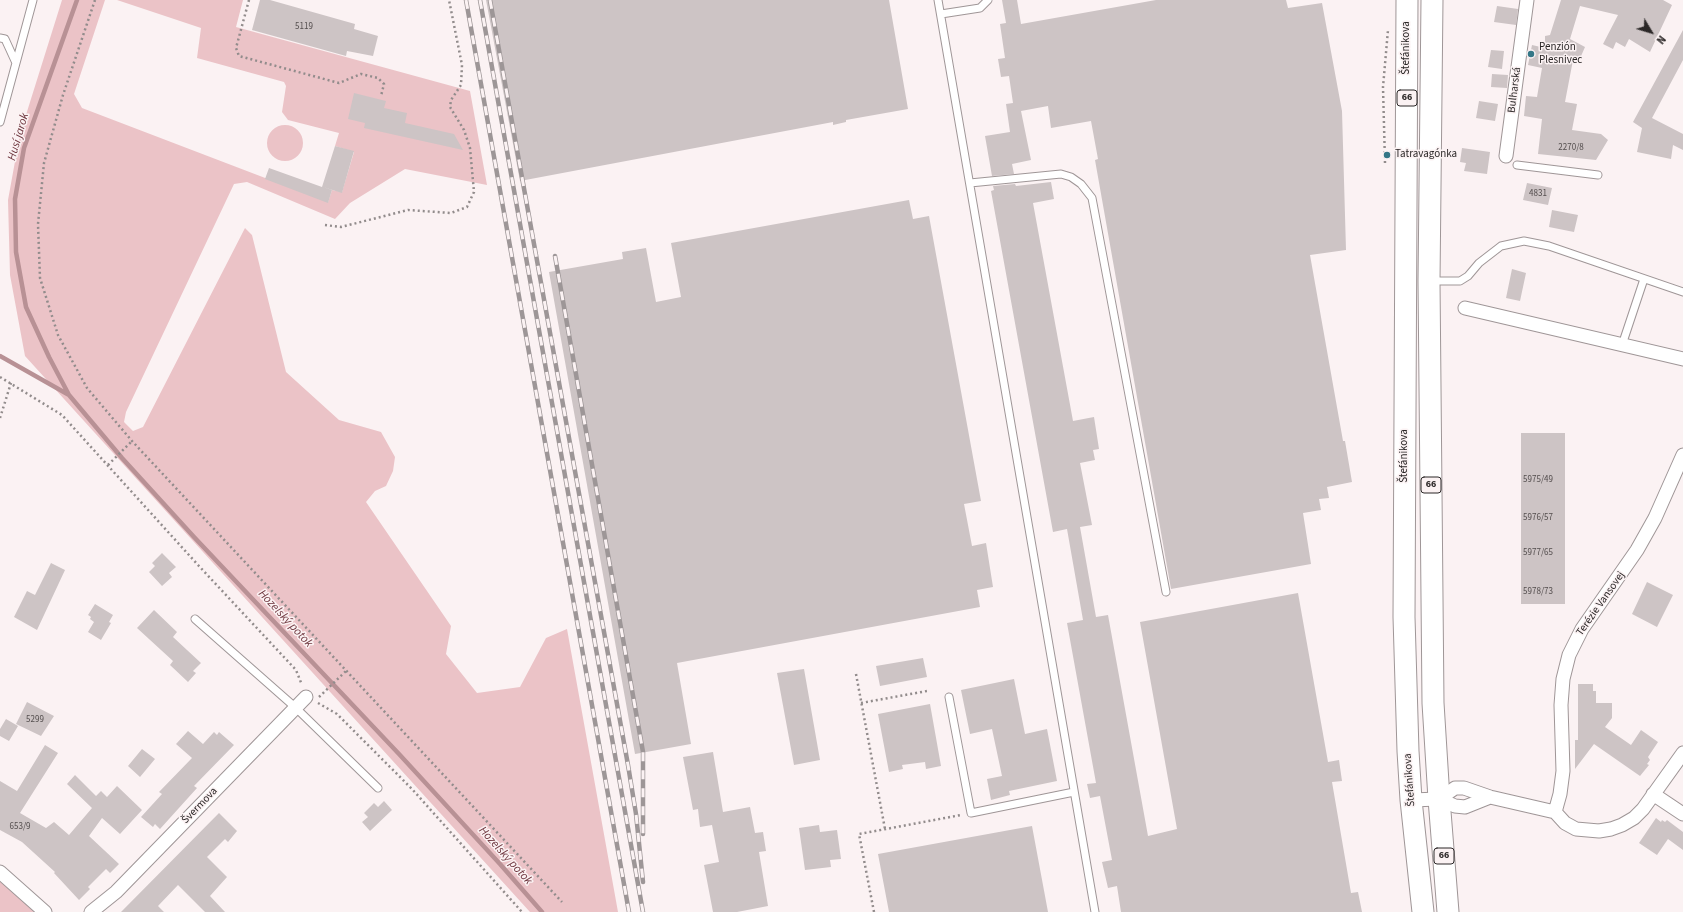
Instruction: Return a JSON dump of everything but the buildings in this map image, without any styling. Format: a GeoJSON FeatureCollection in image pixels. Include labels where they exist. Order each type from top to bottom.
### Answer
{"type":"FeatureCollection","features":[{"type":"Feature","properties":{"kind":"main road","name":"Štefánikova"},"geometry":{"type":"LineString","coordinates":[[1407,0],[1404,617],[1411,800],[1423,912]]}},
{"type":"Feature","properties":{"kind":"main road","name":"66"},"geometry":{"type":"LineString","coordinates":[[1432,0],[1429,281],[1433,703],[1448,912]]}},
{"type":"Feature","properties":{"kind":"street","name":"Bulharská"},"geometry":{"type":"LineString","coordinates":[[1506,156],[1527,0]]}},
{"type":"Feature","properties":{"kind":"street"},"geometry":{"type":"LineString","coordinates":[[1465,308],[1683,359]]}},
{"type":"Feature","properties":{"kind":"street","name":"Terézie Vansovej"},"geometry":{"type":"LineString","coordinates":[[1555,812],[1560,794],[1563,771],[1561,705],[1563,679],[1569,655],[1582,629],[1637,550],[1655,518],[1683,454]]}},
{"type":"Feature","properties":{"kind":"street","name":"Švermova"},"geometry":{"type":"LineString","coordinates":[[91,912],[116,892],[296,708],[310,699]]}},
{"type":"Feature","properties":{"kind":"street"},"geometry":{"type":"LineString","coordinates":[[1439,799],[1455,788],[1464,788],[1490,797],[1555,812],[1565,823],[1576,829],[1599,831],[1611,829],[1634,818],[1683,753]]}},
{"type":"Feature","properties":{"kind":"street"},"geometry":{"type":"LineString","coordinates":[[1653,794],[1683,814]]}},
{"type":"Feature","properties":{"kind":"street"},"geometry":{"type":"LineString","coordinates":[[1411,800],[1439,799],[1454,806],[1464,806],[1490,797]]}},
{"type":"Feature","properties":{"kind":"street"},"geometry":{"type":"LineString","coordinates":[[0,872],[45,912]]}},
{"type":"Feature","properties":{"kind":"lane"},"geometry":{"type":"LineString","coordinates":[[0,122],[33,0]]}},
{"type":"Feature","properties":{"kind":"lane"},"geometry":{"type":"LineString","coordinates":[[938,0],[942,14],[1095,912]]}},
{"type":"Feature","properties":{"kind":"lane"},"geometry":{"type":"LineString","coordinates":[[942,14],[980,8],[988,0]]}},
{"type":"Feature","properties":{"kind":"lane"},"geometry":{"type":"LineString","coordinates":[[0,38],[5,39],[16,63]]}},
{"type":"Feature","properties":{"kind":"lane"},"geometry":{"type":"LineString","coordinates":[[1517,165],[1598,175]]}},
{"type":"Feature","properties":{"kind":"lane"},"geometry":{"type":"LineString","coordinates":[[970,184],[1061,174],[1071,177],[1081,184],[1092,198],[1166,592]]}},
{"type":"Feature","properties":{"kind":"lane"},"geometry":{"type":"LineString","coordinates":[[1429,281],[1460,281],[1468,276],[1479,263],[1501,246],[1524,241],[1549,246],[1683,292]]}},
{"type":"Feature","properties":{"kind":"lane"},"geometry":{"type":"LineString","coordinates":[[1622,345],[1644,279]]}},
{"type":"Feature","properties":{"kind":"lane"},"geometry":{"type":"LineString","coordinates":[[195,619],[296,708],[378,788]]}},
{"type":"Feature","properties":{"kind":"lane"},"geometry":{"type":"LineString","coordinates":[[949,697],[971,813],[1074,792]]}},
{"type":"Feature","properties":{"kind":"path"},"geometry":{"type":"LineString","coordinates":[[95,0],[63,95],[44,163],[38,224],[40,278],[58,336],[87,388],[132,441],[562,902]]}},
{"type":"Feature","properties":{"kind":"path"},"geometry":{"type":"LineString","coordinates":[[249,0],[236,48],[239,56],[339,83],[361,74],[378,78],[384,84],[381,96]]}},
{"type":"Feature","properties":{"kind":"path"},"geometry":{"type":"LineString","coordinates":[[325,225],[341,226],[408,210],[450,213],[467,207],[474,192],[470,148],[464,130],[450,107],[451,100],[461,85],[462,71],[449,0]]}},
{"type":"Feature","properties":{"kind":"path"},"geometry":{"type":"LineString","coordinates":[[1385,163],[1383,87],[1388,24]]}},
{"type":"Feature","properties":{"kind":"path"},"geometry":{"type":"LineString","coordinates":[[0,377],[62,415],[296,670],[310,699],[336,714],[412,789],[522,912]]}},
{"type":"Feature","properties":{"kind":"path"},"geometry":{"type":"LineString","coordinates":[[0,418],[11,383]]}},
{"type":"Feature","properties":{"kind":"path"},"geometry":{"type":"LineString","coordinates":[[108,465],[132,441]]}},
{"type":"Feature","properties":{"kind":"path"},"geometry":{"type":"LineString","coordinates":[[310,699],[346,671]]}},
{"type":"Feature","properties":{"kind":"path"},"geometry":{"type":"LineString","coordinates":[[856,674],[885,829]]}},
{"type":"Feature","properties":{"kind":"path"},"geometry":{"type":"LineString","coordinates":[[861,703],[927,691]]}},
{"type":"Feature","properties":{"kind":"path"},"geometry":{"type":"LineString","coordinates":[[874,912],[859,834],[971,813]]}},
{"type":"Feature","properties":{"kind":"shaded area"},"geometry":{"type":"Polygon","coordinates":[[[62,0],[105,0],[74,94],[82,108],[328,202],[332,190],[342,192],[354,152],[335,146],[339,133],[288,120],[282,112],[286,86],[284,82],[197,58],[201,28],[117,0],[243,0],[236,27],[470,91],[487,185],[405,169],[350,203],[335,219],[247,182],[234,184],[126,412],[124,422],[133,431],[143,427],[245,228],[252,235],[286,372],[339,420],[381,432],[395,457],[393,471],[386,486],[375,491],[366,502],[451,626],[446,654],[477,693],[520,687],[546,638],[567,629],[618,912],[530,912],[25,356],[10,275],[8,200],[20,134],[62,0]]]}},
{"type":"Feature","properties":{"kind":"shaded area"},"geometry":{"type":"Polygon","coordinates":[[[289,125],[298,130],[302,136],[302,150],[298,156],[289,161],[281,161],[272,156],[268,150],[267,139],[272,130],[278,126],[289,125]]]}},
{"type":"Feature","properties":{"kind":"shaded area"},"geometry":{"type":"Polygon","coordinates":[[[0,879],[35,912],[0,912],[0,879]]]}},
{"type":"Feature","properties":{"kind":"waterway","name":"Husí jarok"},"geometry":{"type":"LineString","coordinates":[[69,395],[49,357],[26,307],[16,252],[15,199],[24,148],[77,0]]}},
{"type":"Feature","properties":{"kind":"waterway","name":"Hozelský potok"},"geometry":{"type":"LineString","coordinates":[[0,356],[69,395],[122,458],[194,537],[399,754],[542,912]]}},
{"type":"Feature","properties":{"kind":"railway"},"geometry":{"type":"LineString","coordinates":[[466,0],[629,912]]}},
{"type":"Feature","properties":{"kind":"railway"},"geometry":{"type":"LineString","coordinates":[[480,0],[643,912]]}},
{"type":"Feature","properties":{"kind":"railway"},"geometry":{"type":"LineString","coordinates":[[490,0],[628,765],[636,814],[643,882]]}},
{"type":"Feature","properties":{"kind":"railway"},"geometry":{"type":"LineString","coordinates":[[555,256],[643,752],[643,834]]}},
{"type":"Feature","properties":{"kind":"place","name":"Penzión Plesnivec"},"geometry":{"type":"Point","coordinates":[1531,54]}},
{"type":"Feature","properties":{"kind":"place","name":"Tatravagónka"},"geometry":{"type":"Point","coordinates":[1387,155]}}]}
